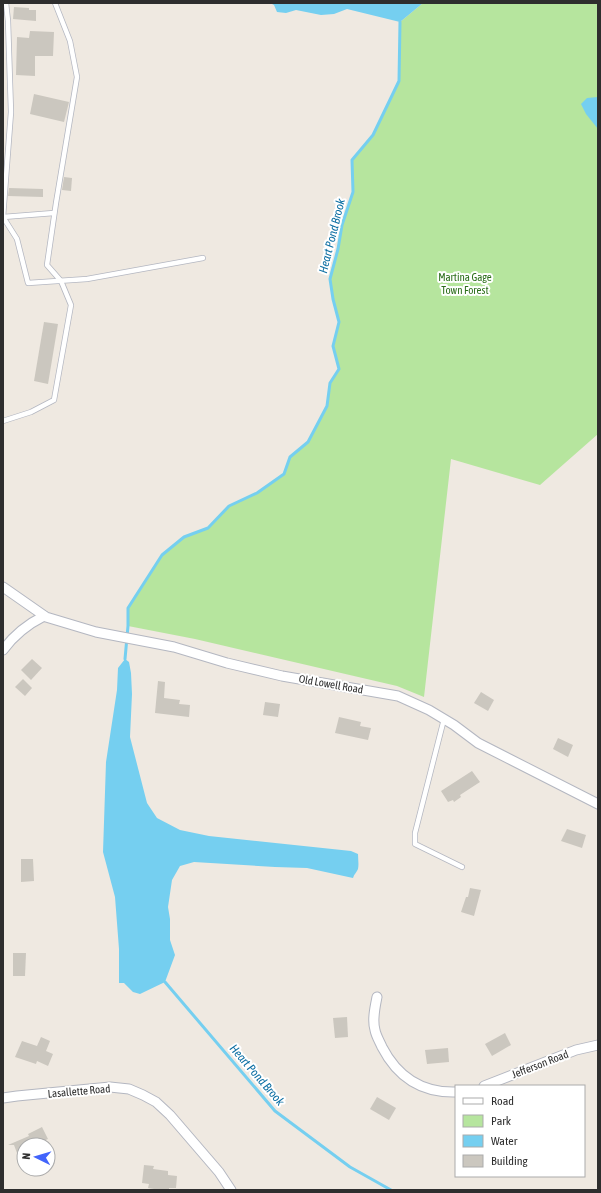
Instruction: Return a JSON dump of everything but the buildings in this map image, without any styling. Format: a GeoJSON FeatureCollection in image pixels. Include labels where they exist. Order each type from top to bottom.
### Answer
{"type":"FeatureCollection","features":[{"type":"Feature","properties":{"kind":"street","name":"Old Lowell Road"},"geometry":{"type":"LineString","coordinates":[[3,587],[44,616],[65,624],[96,632],[174,647],[282,676],[398,696],[444,719],[478,743],[598,804]]}},
{"type":"Feature","properties":{"kind":"street"},"geometry":{"type":"LineString","coordinates":[[3,650],[20,632],[31,623],[44,616]]}},
{"type":"Feature","properties":{"kind":"street"},"geometry":{"type":"LineString","coordinates":[[377,997],[374,1017],[375,1030],[388,1058],[396,1070],[411,1081],[426,1089],[441,1093],[455,1092]]}},
{"type":"Feature","properties":{"kind":"street","name":"Jefferson Road"},"geometry":{"type":"LineString","coordinates":[[487,1085],[576,1050],[598,1045]]}},
{"type":"Feature","properties":{"kind":"street","name":"Lasallette Road"},"geometry":{"type":"LineString","coordinates":[[3,1098],[110,1088],[129,1089],[156,1102],[170,1115],[219,1172],[231,1190]]}},
{"type":"Feature","properties":{"kind":"lane"},"geometry":{"type":"LineString","coordinates":[[6,3],[11,112],[3,217],[17,239],[28,283],[88,279],[203,258]]}},
{"type":"Feature","properties":{"kind":"lane"},"geometry":{"type":"LineString","coordinates":[[3,421],[31,412],[54,400],[71,306],[62,281],[47,266],[54,213],[77,77],[70,41],[55,3]]}},
{"type":"Feature","properties":{"kind":"lane"},"geometry":{"type":"LineString","coordinates":[[3,217],[54,213]]}},
{"type":"Feature","properties":{"kind":"lane"},"geometry":{"type":"LineString","coordinates":[[444,719],[414,840],[415,844],[462,867]]}},
{"type":"Feature","properties":{"kind":"green space","name":"Martina Gage Town Forest"},"geometry":{"type":"Polygon","coordinates":[[[423,3],[598,3],[598,434],[540,485],[451,459],[424,697],[397,686],[195,639],[128,626],[128,608],[162,555],[184,537],[208,528],[229,506],[257,493],[284,474],[290,457],[308,442],[327,406],[330,383],[339,369],[333,346],[339,322],[330,279],[338,249],[342,225],[353,192],[352,160],[373,135],[398,81],[400,22],[423,3]]]}},
{"type":"Feature","properties":{"kind":"water"},"geometry":{"type":"Polygon","coordinates":[[[270,3],[423,3],[400,22],[347,9],[334,14],[321,15],[296,10],[286,13],[277,12],[274,5],[270,3]]]}},
{"type":"Feature","properties":{"kind":"water"},"geometry":{"type":"Polygon","coordinates":[[[598,97],[598,129],[586,114],[581,104],[587,98],[598,97]]]}},
{"type":"Feature","properties":{"kind":"water"},"geometry":{"type":"Polygon","coordinates":[[[125,659],[129,662],[131,673],[132,694],[130,737],[147,803],[157,818],[180,830],[209,836],[351,851],[358,854],[358,869],[353,878],[307,868],[194,862],[180,866],[172,880],[168,907],[170,919],[170,940],[175,955],[165,982],[140,994],[133,992],[124,983],[119,983],[119,949],[115,897],[103,852],[106,762],[117,690],[118,668],[125,659]]]}},
{"type":"Feature","properties":{"kind":"waterway","name":"Heart Pond Brook"},"geometry":{"type":"LineString","coordinates":[[125,659],[128,608],[162,555],[184,537],[208,528],[229,506],[257,493],[284,474],[290,457],[308,442],[327,406],[330,383],[339,369],[333,346],[339,322],[330,279],[338,249],[342,225],[353,192],[352,160],[373,135],[399,81],[400,22]]}},
{"type":"Feature","properties":{"kind":"waterway","name":"Heart Pond Brook"},"geometry":{"type":"LineString","coordinates":[[165,982],[275,1111],[350,1167],[391,1190]]}}]}
